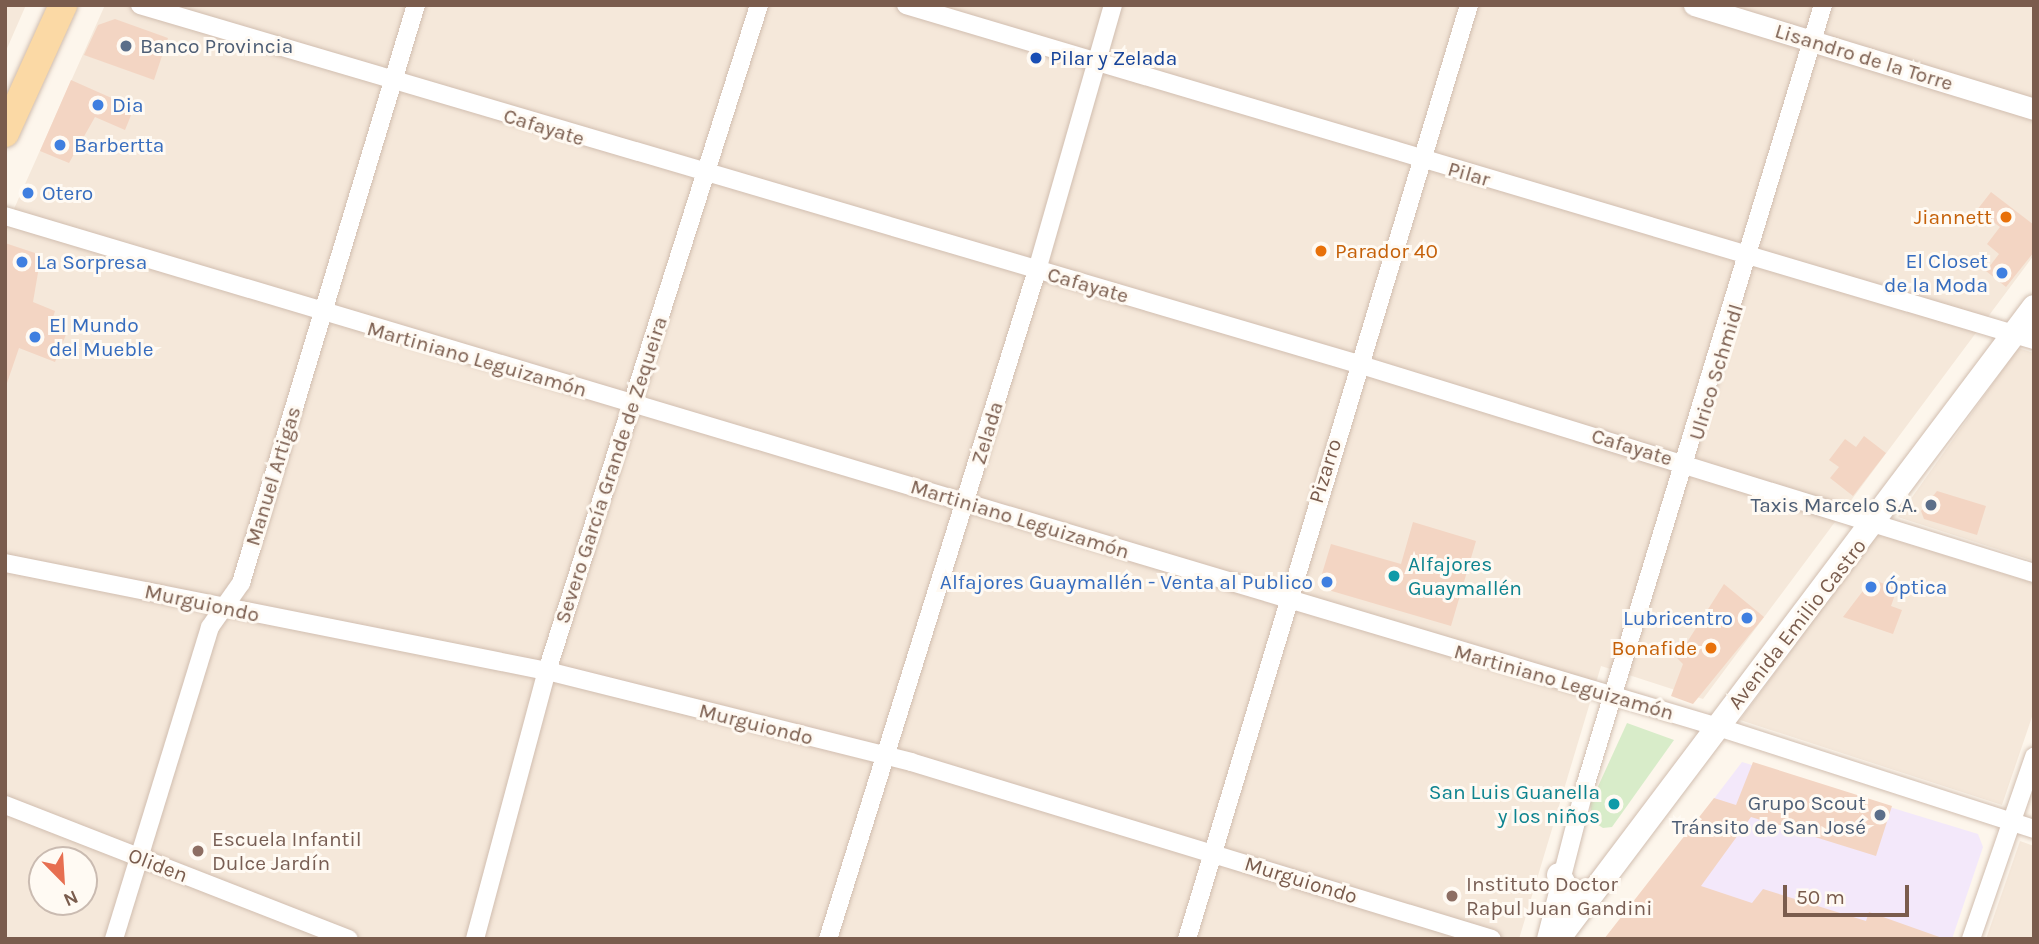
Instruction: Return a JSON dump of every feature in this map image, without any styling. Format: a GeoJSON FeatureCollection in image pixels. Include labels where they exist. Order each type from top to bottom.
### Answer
{"type":"FeatureCollection","features":[{"type":"Feature","properties":{"kind":"main road"},"geometry":{"type":"LineString","coordinates":[[5,133],[63,5]]}},
{"type":"Feature","properties":{"kind":"main road","name":"Avenida Emilio Castro"},"geometry":{"type":"LineString","coordinates":[[1558,939],[1876,521],[2024,337],[2034,307]]}},
{"type":"Feature","properties":{"kind":"main road"},"geometry":{"type":"LineString","coordinates":[[1559,875],[1570,895],[1594,890]]}},
{"type":"Feature","properties":{"kind":"street","name":"Cafayate"},"geometry":{"type":"LineString","coordinates":[[140,5],[706,175],[1358,364],[1876,521],[2034,573]]}},
{"type":"Feature","properties":{"kind":"street","name":"Manuel Artigas"},"geometry":{"type":"LineString","coordinates":[[114,939],[210,627],[241,583],[416,5]]}},
{"type":"Feature","properties":{"kind":"street","name":"Severo García Grande de Zequeira"},"geometry":{"type":"LineString","coordinates":[[475,939],[547,671],[760,5]]}},
{"type":"Feature","properties":{"kind":"street","name":"Pilar"},"geometry":{"type":"LineString","coordinates":[[906,5],[2024,337]]}},
{"type":"Feature","properties":{"kind":"street","name":"Zelada"},"geometry":{"type":"LineString","coordinates":[[828,939],[888,758],[1037,270],[1112,5]]}},
{"type":"Feature","properties":{"kind":"street","name":"Pizarro"},"geometry":{"type":"LineString","coordinates":[[1186,939],[1285,600],[1469,5]]}},
{"type":"Feature","properties":{"kind":"street","name":"Lisandro de la Torre"},"geometry":{"type":"LineString","coordinates":[[1694,5],[2034,109]]}},
{"type":"Feature","properties":{"kind":"street","name":"Ulrico Schmidl"},"geometry":{"type":"LineString","coordinates":[[1546,939],[1559,875],[1688,464],[1823,5]]}},
{"type":"Feature","properties":{"kind":"street","name":"Martiniano Leguizamón"},"geometry":{"type":"LineString","coordinates":[[5,216],[322,314],[966,502],[1285,600],[1718,727],[2034,828]]}},
{"type":"Feature","properties":{"kind":"street","name":"Murguiondo"},"geometry":{"type":"LineString","coordinates":[[5,563],[547,671],[888,758],[1212,852],[1492,939]]}},
{"type":"Feature","properties":{"kind":"street"},"geometry":{"type":"LineString","coordinates":[[1971,939],[2034,757]]}},
{"type":"Feature","properties":{"kind":"street","name":"Oliden"},"geometry":{"type":"LineString","coordinates":[[5,805],[349,939]]}},
{"type":"Feature","properties":{"kind":"shaded area"},"geometry":{"type":"Polygon","coordinates":[[[5,5],[26,5],[5,53],[5,5]]]}},
{"type":"Feature","properties":{"kind":"shaded area"},"geometry":{"type":"Polygon","coordinates":[[[105,5],[2034,5],[2034,255],[1703,699],[1601,666],[1519,939],[5,939],[5,229],[105,5]]]}},
{"type":"Feature","properties":{"kind":"shaded area"},"geometry":{"type":"Polygon","coordinates":[[[2018,348],[2034,353],[2034,561],[1898,517],[2018,348]]]}},
{"type":"Feature","properties":{"kind":"shaded area"},"geometry":{"type":"Polygon","coordinates":[[[1877,534],[2034,583],[2034,711],[2002,805],[1740,720],[1877,534]]]}},
{"type":"Feature","properties":{"kind":"shaded area"},"geometry":{"type":"Polygon","coordinates":[[[1742,762],[1978,834],[1983,847],[1952,939],[1607,939],[1742,762]]]}},
{"type":"Feature","properties":{"kind":"shaded area"},"geometry":{"type":"Polygon","coordinates":[[[2020,841],[2034,846],[2034,939],[1986,939],[2020,841]]]}},
{"type":"Feature","properties":{"kind":"green space"},"geometry":{"type":"Polygon","coordinates":[[[1627,723],[1674,740],[1612,827],[1603,828],[1592,821],[1590,804],[1627,723]]]}},
{"type":"Feature","properties":{"kind":"building","name":"Banco Provincia"},"geometry":{"type":"Polygon","coordinates":[[[115,19],[168,38],[154,80],[84,55],[98,25],[115,19]]]}},
{"type":"Feature","properties":{"kind":"building"},"geometry":{"type":"Polygon","coordinates":[[[71,80],[134,108],[125,130],[95,117],[69,163],[40,151],[71,80]]]}},
{"type":"Feature","properties":{"kind":"building"},"geometry":{"type":"Polygon","coordinates":[[[1991,192],[2034,225],[2034,252],[2006,287],[1986,271],[1999,254],[1987,244],[2000,227],[1977,210],[1991,192]]]}},
{"type":"Feature","properties":{"kind":"building"},"geometry":{"type":"Polygon","coordinates":[[[5,243],[41,255],[33,302],[55,311],[50,326],[67,332],[55,362],[19,348],[7,383],[5,243]]]}},
{"type":"Feature","properties":{"kind":"building"},"geometry":{"type":"Polygon","coordinates":[[[1864,436],[1886,453],[1853,496],[1830,478],[1839,467],[1829,460],[1845,439],[1856,447],[1864,436]]]}},
{"type":"Feature","properties":{"kind":"building"},"geometry":{"type":"Polygon","coordinates":[[[1937,491],[1986,506],[1977,535],[1924,519],[1921,511],[1937,491]]]}},
{"type":"Feature","properties":{"kind":"building","name":"Alfajores Guaymallén"},"geometry":{"type":"Polygon","coordinates":[[[1413,522],[1476,541],[1451,626],[1318,587],[1331,544],[1401,564],[1413,522]]]}},
{"type":"Feature","properties":{"kind":"building"},"geometry":{"type":"Polygon","coordinates":[[[1872,579],[1897,589],[1891,606],[1902,610],[1893,634],[1843,617],[1872,579]]]}},
{"type":"Feature","properties":{"kind":"building"},"geometry":{"type":"Polygon","coordinates":[[[1724,584],[1764,617],[1693,704],[1671,696],[1683,664],[1677,658],[1724,584]]]}},
{"type":"Feature","properties":{"kind":"building"},"geometry":{"type":"Polygon","coordinates":[[[1753,762],[1892,806],[1876,856],[1751,817],[1701,886],[1752,903],[1763,889],[1866,921],[1869,912],[1945,939],[1604,939],[1714,798],[1736,805],[1753,762]]]}},
{"type":"Feature","properties":{"kind":"place","name":"Banco Provincia"},"geometry":{"type":"Point","coordinates":[126,46]}},
{"type":"Feature","properties":{"kind":"place","name":"Pilar y Zelada"},"geometry":{"type":"Point","coordinates":[1036,58]}},
{"type":"Feature","properties":{"kind":"place","name":"Dia"},"geometry":{"type":"Point","coordinates":[98,105]}},
{"type":"Feature","properties":{"kind":"place","name":"Barbertta"},"geometry":{"type":"Point","coordinates":[60,145]}},
{"type":"Feature","properties":{"kind":"place","name":"Otero"},"geometry":{"type":"Point","coordinates":[28,193]}},
{"type":"Feature","properties":{"kind":"place","name":"Jiannett"},"geometry":{"type":"Point","coordinates":[2006,217]}},
{"type":"Feature","properties":{"kind":"place","name":"Parador 40"},"geometry":{"type":"Point","coordinates":[1321,251]}},
{"type":"Feature","properties":{"kind":"place","name":"La Sorpresa"},"geometry":{"type":"Point","coordinates":[22,262]}},
{"type":"Feature","properties":{"kind":"place","name":"El Closet de la Moda"},"geometry":{"type":"Point","coordinates":[2002,273]}},
{"type":"Feature","properties":{"kind":"place","name":"El Mundo del Mueble"},"geometry":{"type":"Point","coordinates":[35,337]}},
{"type":"Feature","properties":{"kind":"place","name":"Taxis Marcelo S.A."},"geometry":{"type":"Point","coordinates":[1931,505]}},
{"type":"Feature","properties":{"kind":"place","name":"Alfajores Guaymallén"},"geometry":{"type":"Point","coordinates":[1394,576]}},
{"type":"Feature","properties":{"kind":"place","name":"Alfajores Guaymallén - Venta al Publico"},"geometry":{"type":"Point","coordinates":[1327,582]}},
{"type":"Feature","properties":{"kind":"place","name":"Óptica"},"geometry":{"type":"Point","coordinates":[1871,587]}},
{"type":"Feature","properties":{"kind":"place","name":"Lubricentro"},"geometry":{"type":"Point","coordinates":[1747,618]}},
{"type":"Feature","properties":{"kind":"place","name":"Bonafide"},"geometry":{"type":"Point","coordinates":[1711,648]}},
{"type":"Feature","properties":{"kind":"place","name":"San Luis Guanella y los niños"},"geometry":{"type":"Point","coordinates":[1614,804]}},
{"type":"Feature","properties":{"kind":"place","name":"Grupo Scout Tránsito de San José"},"geometry":{"type":"Point","coordinates":[1880,815]}},
{"type":"Feature","properties":{"kind":"place","name":"Escuela Infantil Dulce Jardín"},"geometry":{"type":"Point","coordinates":[198,851]}},
{"type":"Feature","properties":{"kind":"place","name":"Instituto Doctor Raþul Juan Gandini"},"geometry":{"type":"Point","coordinates":[1452,896]}}]}
